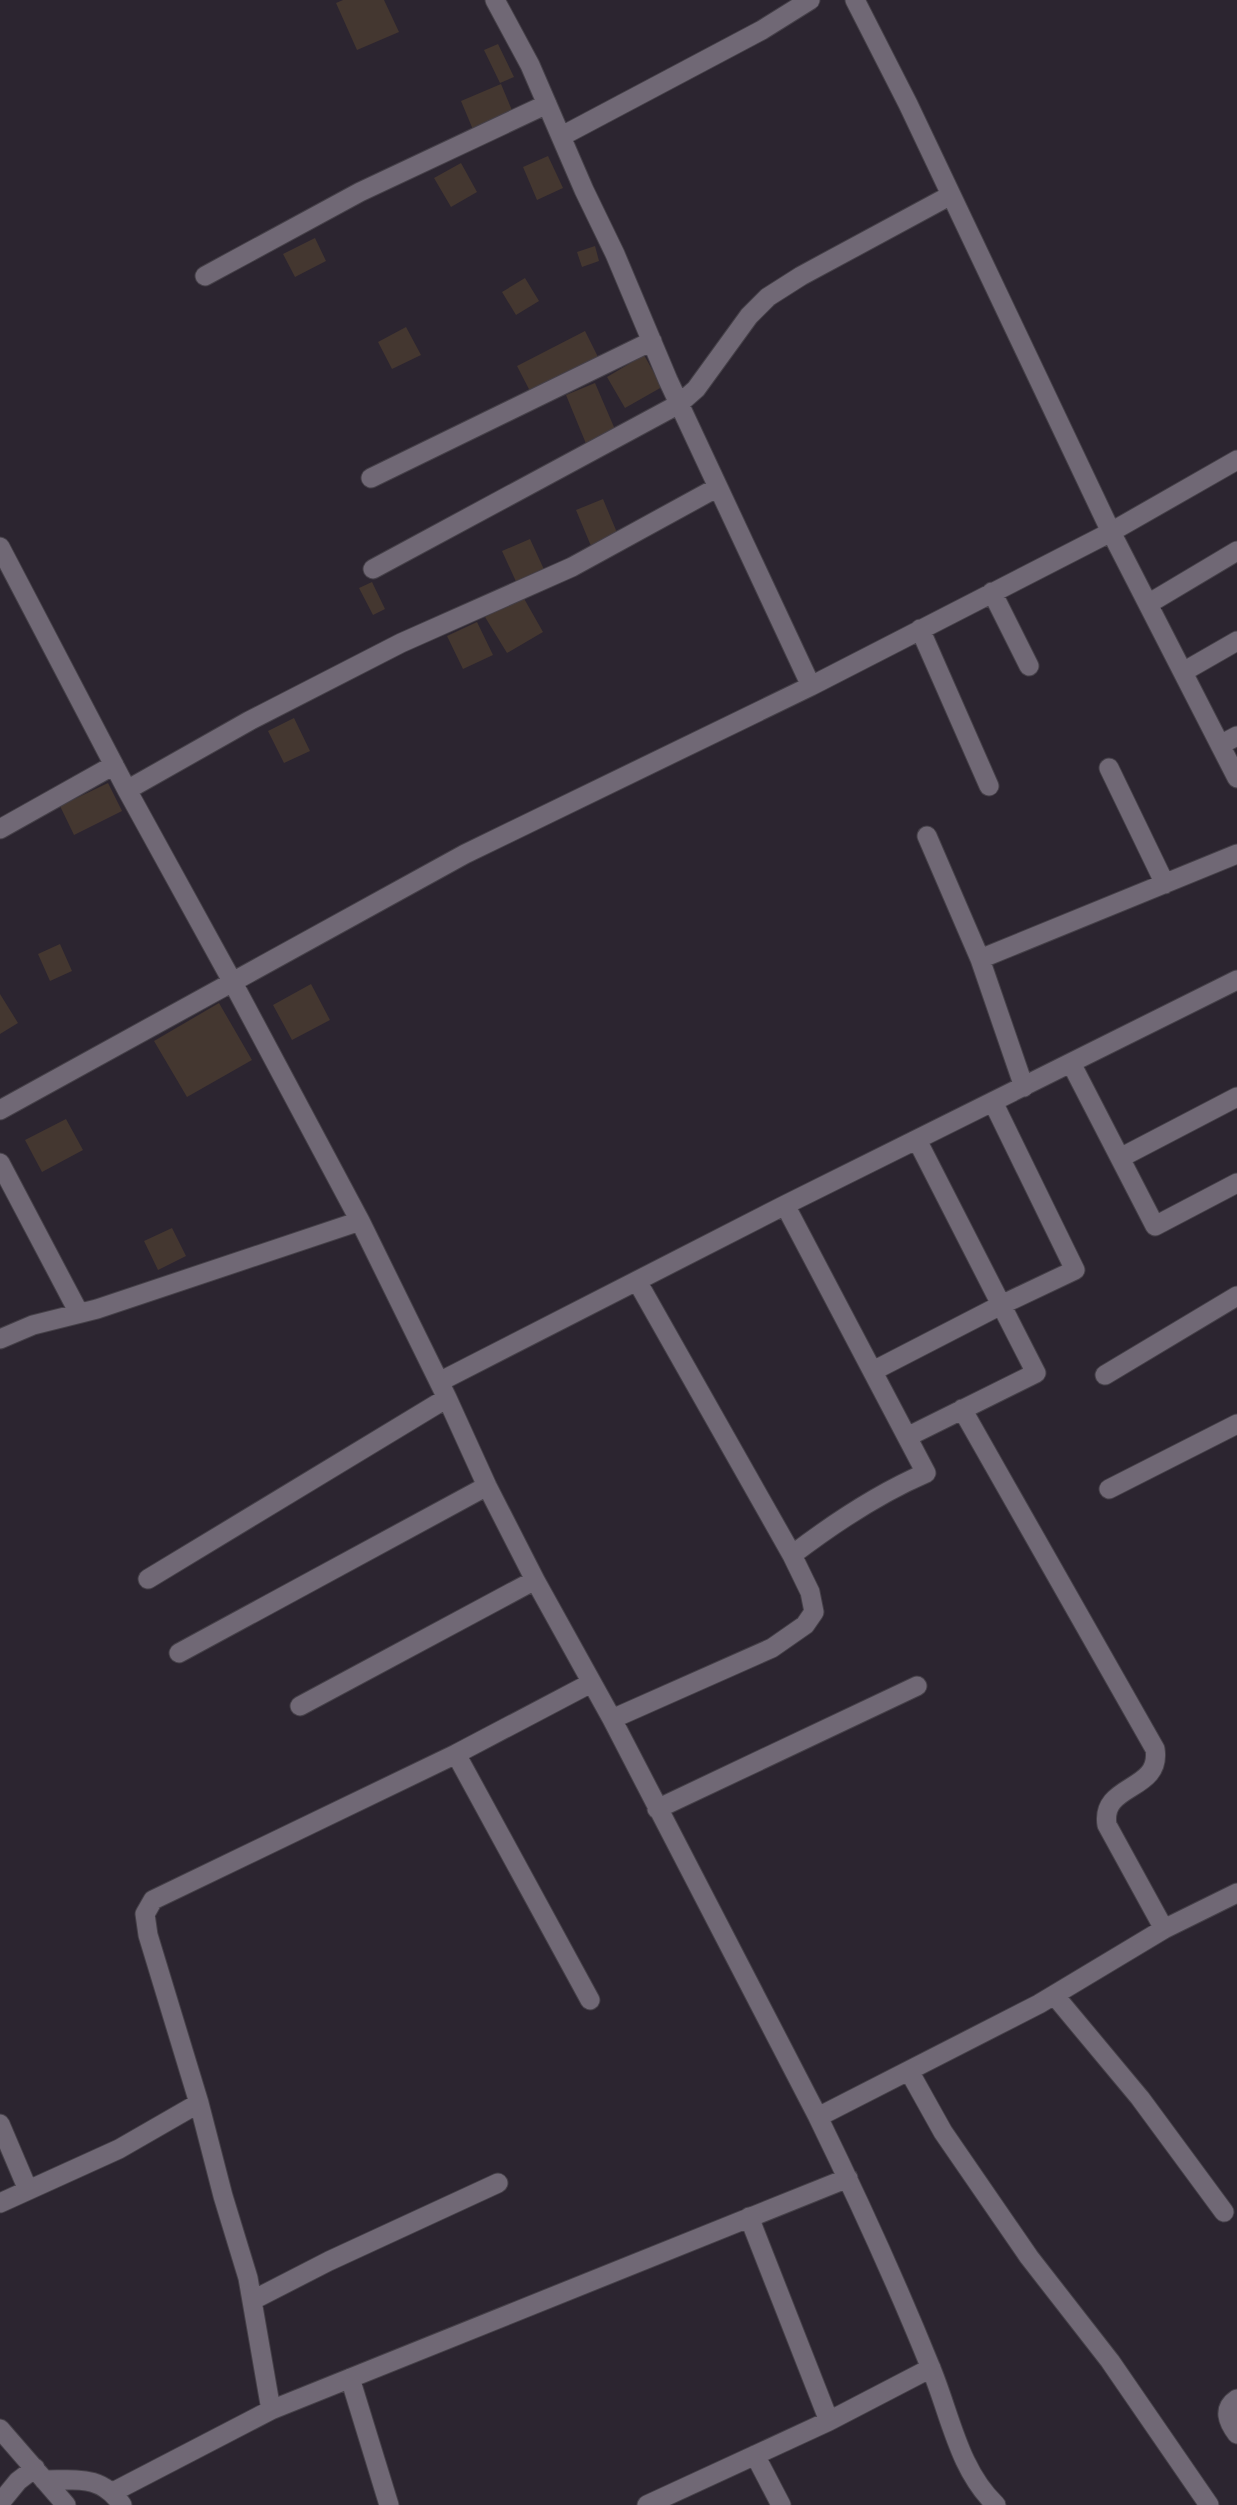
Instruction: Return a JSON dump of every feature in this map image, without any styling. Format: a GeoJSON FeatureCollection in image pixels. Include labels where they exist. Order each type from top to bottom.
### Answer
{"type":"FeatureCollection","features":[{"type":"Feature","properties":{"kind":"street"},"geometry":{"type":"LineString","coordinates":[[495,0],[530,65],[679,404],[811,686]]}},
{"type":"Feature","properties":{"kind":"street"},"geometry":{"type":"LineString","coordinates":[[562,136],[762,30],[810,0]]}},
{"type":"Feature","properties":{"kind":"street"},"geometry":{"type":"LineString","coordinates":[[855,0],[1111,532],[1183,672],[1228,740],[1237,778]]}},
{"type":"Feature","properties":{"kind":"street"},"geometry":{"type":"LineString","coordinates":[[205,276],[360,192],[547,104]]}},
{"type":"Feature","properties":{"kind":"street"},"geometry":{"type":"LineString","coordinates":[[373,569],[679,404],[696,389],[749,316],[768,297],[800,276],[951,195]]}},
{"type":"Feature","properties":{"kind":"street"},"geometry":{"type":"LineString","coordinates":[[372,478],[652,341]]}},
{"type":"Feature","properties":{"kind":"street"},"geometry":{"type":"LineString","coordinates":[[0,1110],[465,854],[811,686],[1111,532],[1237,460]]}},
{"type":"Feature","properties":{"kind":"street"},"geometry":{"type":"LineString","coordinates":[[127,790],[249,721],[389,649],[572,567],[718,487]]}},
{"type":"Feature","properties":{"kind":"street"},"geometry":{"type":"LineString","coordinates":[[1148,604],[1237,551]]}},
{"type":"Feature","properties":{"kind":"street"},"geometry":{"type":"LineString","coordinates":[[2,554],[360,1221],[535,1580],[612,1720],[818,2117],[848,2178],[931,2368],[969,2471],[996,2505]]}},
{"type":"Feature","properties":{"kind":"street"},"geometry":{"type":"LineString","coordinates":[[992,592],[1029,666]]}},
{"type":"Feature","properties":{"kind":"street"},"geometry":{"type":"LineString","coordinates":[[920,629],[989,786]]}},
{"type":"Feature","properties":{"kind":"street"},"geometry":{"type":"LineString","coordinates":[[1183,672],[1237,641]]}},
{"type":"Feature","properties":{"kind":"street"},"geometry":{"type":"LineString","coordinates":[[0,828],[114,765]]}},
{"type":"Feature","properties":{"kind":"street"},"geometry":{"type":"LineString","coordinates":[[1109,768],[1165,884]]}},
{"type":"Feature","properties":{"kind":"street"},"geometry":{"type":"LineString","coordinates":[[927,835],[980,959],[1024,1087]]}},
{"type":"Feature","properties":{"kind":"street"},"geometry":{"type":"LineString","coordinates":[[980,959],[1237,854]]}},
{"type":"Feature","properties":{"kind":"street"},"geometry":{"type":"LineString","coordinates":[[148,1579],[443,1390],[637,1282],[785,1205],[1236,983]]}},
{"type":"Feature","properties":{"kind":"street"},"geometry":{"type":"LineString","coordinates":[[1071,1063],[1155,1226],[1237,1183]]}},
{"type":"Feature","properties":{"kind":"street"},"geometry":{"type":"LineString","coordinates":[[1120,1158],[1237,1097]]}},
{"type":"Feature","properties":{"kind":"street"},"geometry":{"type":"LineString","coordinates":[[873,1371],[1075,1270],[993,1102]]}},
{"type":"Feature","properties":{"kind":"street"},"geometry":{"type":"LineString","coordinates":[[907,1437],[1036,1373],[917,1140]]}},
{"type":"Feature","properties":{"kind":"street"},"geometry":{"type":"LineString","coordinates":[[0,1163],[79,1313]]}},
{"type":"Feature","properties":{"kind":"street"},"geometry":{"type":"LineString","coordinates":[[785,1205],[926,1473],[890,1488],[831,1525],[792,1555]]}},
{"type":"Feature","properties":{"kind":"street"},"geometry":{"type":"LineString","coordinates":[[0,1339],[33,1325],[79,1313],[360,1221]]}},
{"type":"Feature","properties":{"kind":"street"},"geometry":{"type":"LineString","coordinates":[[612,1720],[772,1648],[805,1625],[814,1612],[810,1592],[792,1555],[637,1282]]}},
{"type":"Feature","properties":{"kind":"street"},"geometry":{"type":"LineString","coordinates":[[1105,1375],[1237,1296]]}},
{"type":"Feature","properties":{"kind":"street"},"geometry":{"type":"LineString","coordinates":[[962,1409],[1155,1749],[1157,1760],[1153,1772],[1110,1802],[1105,1812],[1107,1825],[1164,1929]]}},
{"type":"Feature","properties":{"kind":"street"},"geometry":{"type":"LineString","coordinates":[[1109,1489],[1237,1424]]}},
{"type":"Feature","properties":{"kind":"street"},"geometry":{"type":"LineString","coordinates":[[179,1653],[487,1486]]}},
{"type":"Feature","properties":{"kind":"street"},"geometry":{"type":"LineString","coordinates":[[300,1706],[535,1580]]}},
{"type":"Feature","properties":{"kind":"street"},"geometry":{"type":"LineString","coordinates":[[271,2410],[248,2278],[148,1936],[145,1914],[153,1900],[456,1754],[592,1683]]}},
{"type":"Feature","properties":{"kind":"street"},"geometry":{"type":"LineString","coordinates":[[657,1809],[917,1686]]}},
{"type":"Feature","properties":{"kind":"street"},"geometry":{"type":"LineString","coordinates":[[456,1754],[590,2000]]}},
{"type":"Feature","properties":{"kind":"street"},"geometry":{"type":"LineString","coordinates":[[818,2117],[1055,1996],[1164,1929],[1237,1893]]}},
{"type":"Feature","properties":{"kind":"street"},"geometry":{"type":"LineString","coordinates":[[1055,1996],[1140,2098],[1224,2213]]}},
{"type":"Feature","properties":{"kind":"street"},"geometry":{"type":"LineString","coordinates":[[909,2071],[943,2132],[1030,2256],[1110,2361],[1209,2505]]}},
{"type":"Feature","properties":{"kind":"street"},"geometry":{"type":"LineString","coordinates":[[0,2203],[120,2149],[199,2103]]}},
{"type":"Feature","properties":{"kind":"street"},"geometry":{"type":"LineString","coordinates":[[0,2124],[28,2190]]}},
{"type":"Feature","properties":{"kind":"street"},"geometry":{"type":"LineString","coordinates":[[0,2502],[18,2482],[39,2474],[92,2480],[117,2498],[271,2410],[848,2178]]}},
{"type":"Feature","properties":{"kind":"street"},"geometry":{"type":"LineString","coordinates":[[253,2300],[329,2261],[498,2183]]}},
{"type":"Feature","properties":{"kind":"street"},"geometry":{"type":"LineString","coordinates":[[749,2217],[829,2421]]}},
{"type":"Feature","properties":{"kind":"street"},"geometry":{"type":"LineString","coordinates":[[647,2505],[829,2421],[931,2368]]}},
{"type":"Feature","properties":{"kind":"street"},"geometry":{"type":"LineString","coordinates":[[350,2378],[389,2505]]}},
{"type":"Feature","properties":{"kind":"street"},"geometry":{"type":"LineString","coordinates":[[1237,2399],[1229,2407],[1227,2415],[1237,2434]]}},
{"type":"Feature","properties":{"kind":"street"},"geometry":{"type":"LineString","coordinates":[[0,2429],[66,2505]]}},
{"type":"Feature","properties":{"kind":"street"},"geometry":{"type":"LineString","coordinates":[[755,2455],[780,2505]]}},
{"type":"Feature","properties":{"kind":"building"},"geometry":{"type":"Polygon","coordinates":[[[343,0],[384,0],[399,32],[357,50],[336,3],[343,0]]]}},
{"type":"Feature","properties":{"kind":"building"},"geometry":{"type":"Polygon","coordinates":[[[498,44],[514,77],[500,83],[484,50],[498,44]]]}},
{"type":"Feature","properties":{"kind":"building"},"geometry":{"type":"Polygon","coordinates":[[[501,84],[514,115],[474,132],[461,101],[501,84]]]}},
{"type":"Feature","properties":{"kind":"building"},"geometry":{"type":"Polygon","coordinates":[[[548,156],[563,188],[537,200],[523,167],[548,156]]]}},
{"type":"Feature","properties":{"kind":"building"},"geometry":{"type":"Polygon","coordinates":[[[461,163],[477,192],[451,207],[434,178],[461,163]]]}},
{"type":"Feature","properties":{"kind":"building"},"geometry":{"type":"Polygon","coordinates":[[[315,238],[326,261],[295,277],[283,254],[315,238]]]}},
{"type":"Feature","properties":{"kind":"building"},"geometry":{"type":"Polygon","coordinates":[[[595,246],[599,261],[582,267],[577,252],[595,246]]]}},
{"type":"Feature","properties":{"kind":"building"},"geometry":{"type":"Polygon","coordinates":[[[525,278],[539,301],[516,315],[502,292],[525,278]]]}},
{"type":"Feature","properties":{"kind":"building"},"geometry":{"type":"Polygon","coordinates":[[[406,327],[421,355],[392,369],[378,342],[406,327]]]}},
{"type":"Feature","properties":{"kind":"building"},"geometry":{"type":"Polygon","coordinates":[[[585,331],[600,361],[532,395],[517,366],[585,331]]]}},
{"type":"Feature","properties":{"kind":"building"},"geometry":{"type":"Polygon","coordinates":[[[644,355],[662,387],[625,408],[607,377],[644,355]]]}},
{"type":"Feature","properties":{"kind":"building"},"geometry":{"type":"Polygon","coordinates":[[[595,383],[617,434],[587,446],[566,395],[595,383]]]}},
{"type":"Feature","properties":{"kind":"building"},"geometry":{"type":"Polygon","coordinates":[[[603,499],[618,535],[591,546],[576,510],[603,499]]]}},
{"type":"Feature","properties":{"kind":"building"},"geometry":{"type":"Polygon","coordinates":[[[530,539],[547,576],[519,588],[502,551],[530,539]]]}},
{"type":"Feature","properties":{"kind":"building"},"geometry":{"type":"Polygon","coordinates":[[[372,582],[385,609],[373,615],[359,588],[372,582]]]}},
{"type":"Feature","properties":{"kind":"building"},"geometry":{"type":"Polygon","coordinates":[[[522,595],[543,632],[507,653],[485,617],[522,595]]]}},
{"type":"Feature","properties":{"kind":"building"},"geometry":{"type":"Polygon","coordinates":[[[477,622],[493,655],[463,669],[447,636],[477,622]]]}},
{"type":"Feature","properties":{"kind":"building"},"geometry":{"type":"Polygon","coordinates":[[[294,718],[310,751],[284,763],[268,731],[294,718]]]}},
{"type":"Feature","properties":{"kind":"building"},"geometry":{"type":"Polygon","coordinates":[[[108,783],[122,811],[74,835],[60,806],[108,783]]]}},
{"type":"Feature","properties":{"kind":"building"},"geometry":{"type":"Polygon","coordinates":[[[60,944],[72,971],[50,981],[38,954],[60,944]]]}},
{"type":"Feature","properties":{"kind":"building"},"geometry":{"type":"Polygon","coordinates":[[[311,984],[330,1020],[292,1040],[273,1005],[311,984]]]}},
{"type":"Feature","properties":{"kind":"building"},"geometry":{"type":"Polygon","coordinates":[[[0,994],[18,1023],[0,1034],[0,994]]]}},
{"type":"Feature","properties":{"kind":"building"},"geometry":{"type":"Polygon","coordinates":[[[219,1003],[252,1060],[187,1097],[154,1041],[219,1003]]]}},
{"type":"Feature","properties":{"kind":"building"},"geometry":{"type":"Polygon","coordinates":[[[66,1119],[83,1150],[42,1172],[25,1140],[66,1119]]]}},
{"type":"Feature","properties":{"kind":"building"},"geometry":{"type":"Polygon","coordinates":[[[172,1228],[186,1256],[158,1270],[144,1241],[172,1228]]]}}]}
